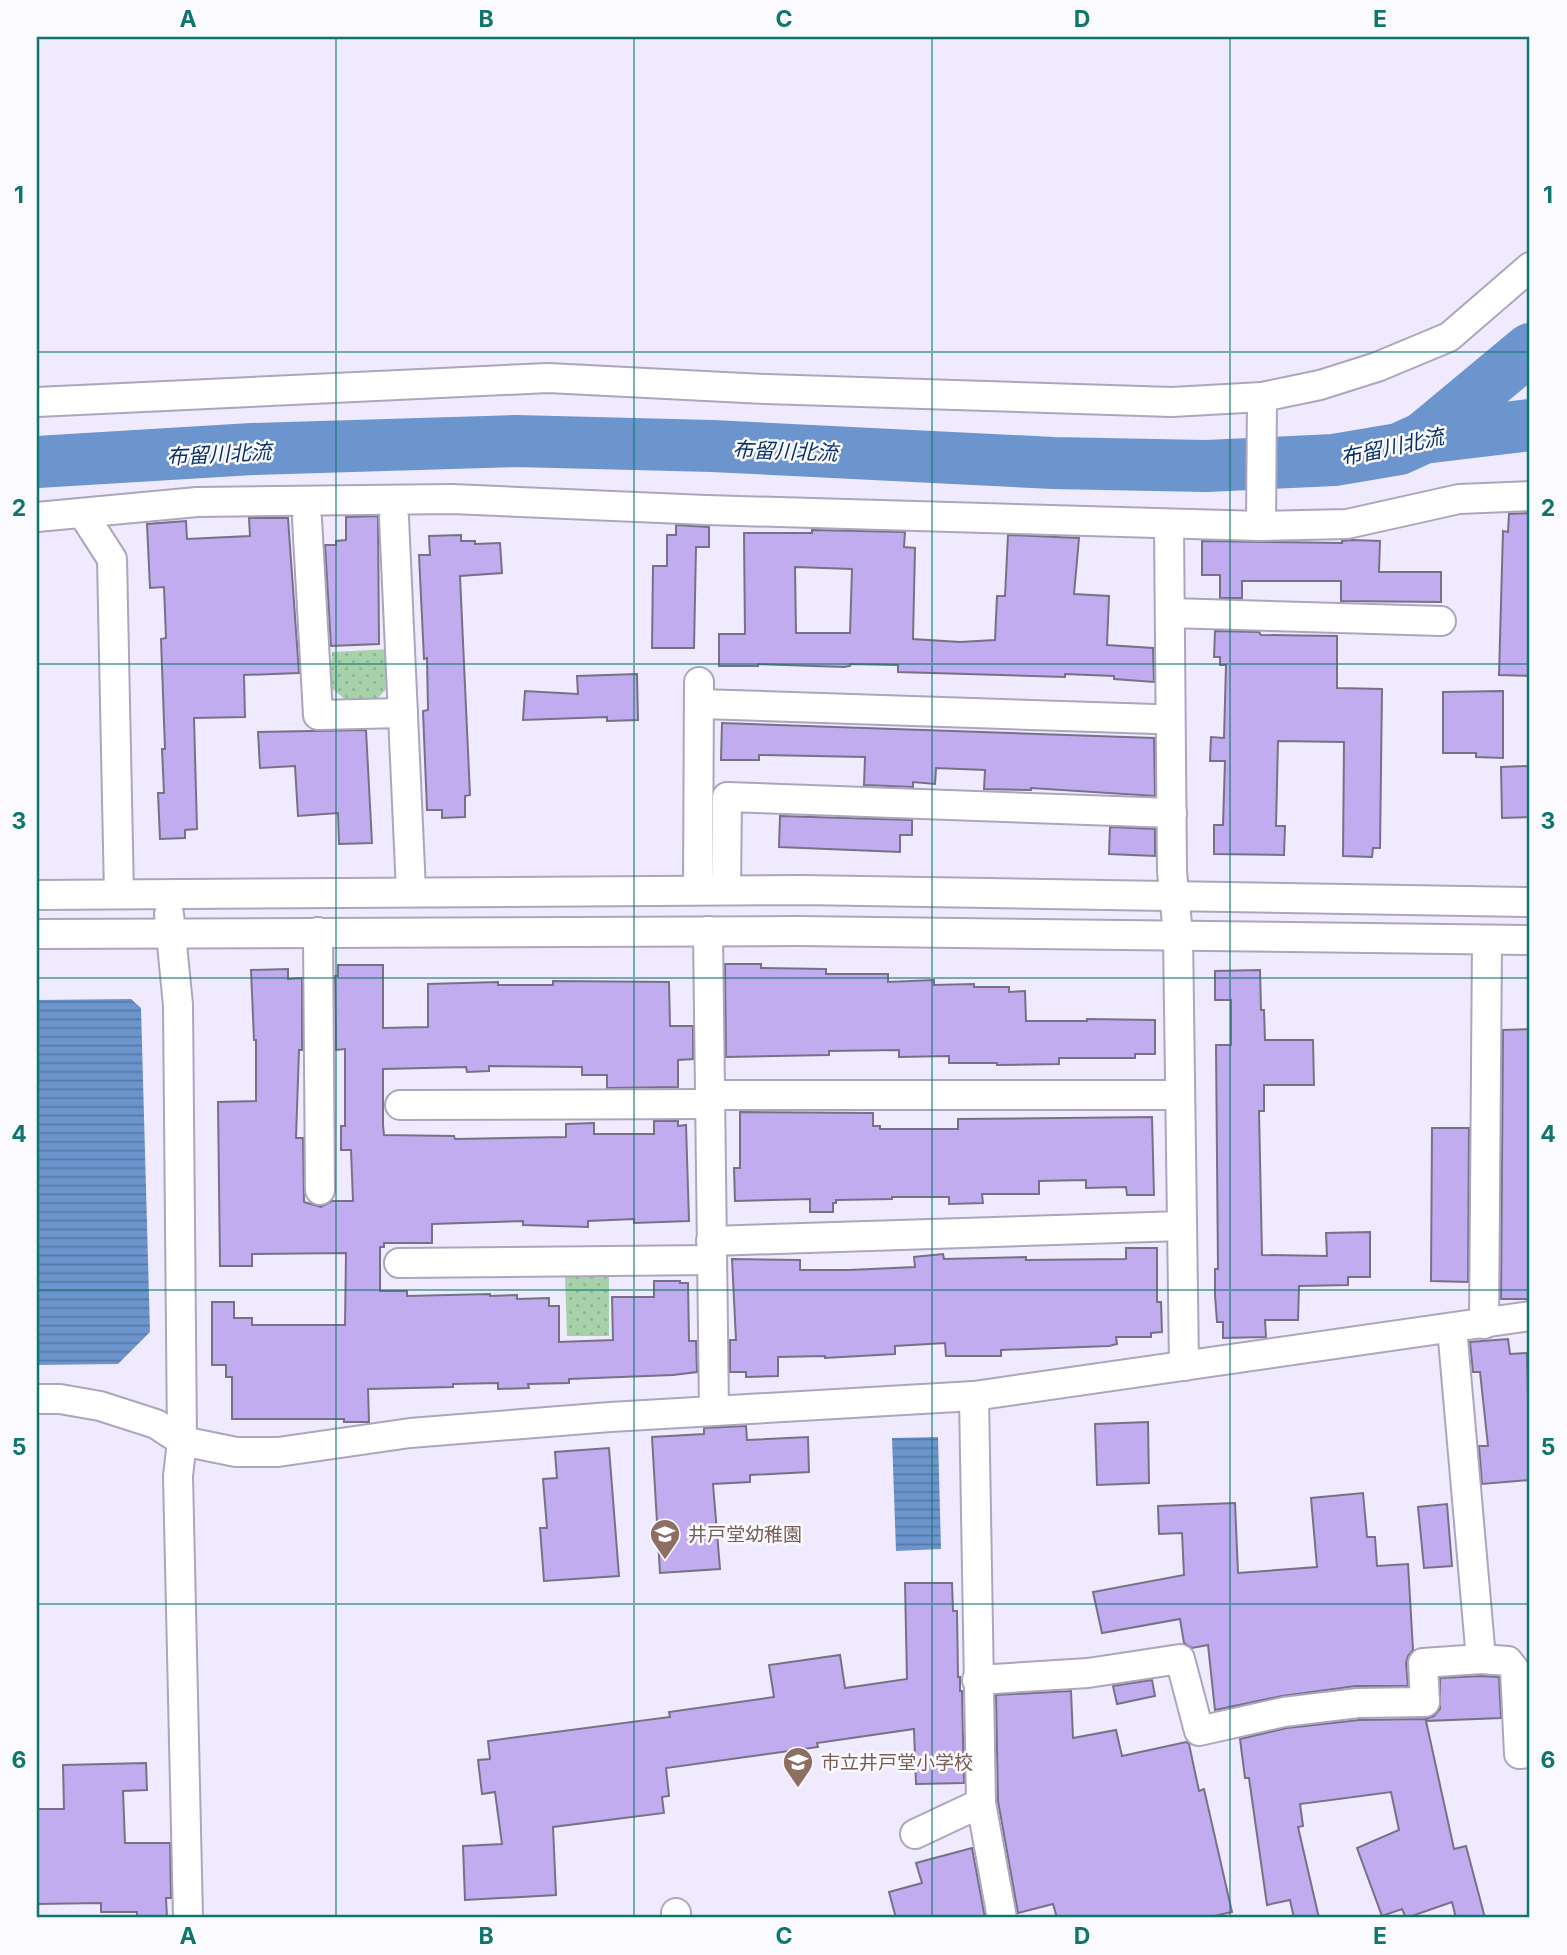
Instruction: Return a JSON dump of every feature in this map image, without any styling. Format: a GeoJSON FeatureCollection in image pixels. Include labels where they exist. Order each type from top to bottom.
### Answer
{"type":"FeatureCollection","features":[{"type":"Feature","properties":{"kind":"street"},"geometry":{"type":"LineString","coordinates":[[37,402],[548,378],[766,389],[1172,402],[1262,402],[1377,367],[1449,337],[1530,267]]}},
{"type":"Feature","properties":{"kind":"street"},"geometry":{"type":"LineString","coordinates":[[1261,523],[1262,402]]}},
{"type":"Feature","properties":{"kind":"street"},"geometry":{"type":"LineString","coordinates":[[37,517],[197,502],[452,499],[720,511],[1169,525],[1347,524],[1459,499],[1530,496]]}},
{"type":"Feature","properties":{"kind":"street"},"geometry":{"type":"LineString","coordinates":[[83,514],[112,558],[119,894]]}},
{"type":"Feature","properties":{"kind":"street"},"geometry":{"type":"LineString","coordinates":[[394,518],[411,891]]}},
{"type":"Feature","properties":{"kind":"street"},"geometry":{"type":"LineString","coordinates":[[307,519],[318,715],[403,713]]}},
{"type":"Feature","properties":{"kind":"street"},"geometry":{"type":"LineString","coordinates":[[1169,525],[1172,895],[1178,935],[1184,1366]]}},
{"type":"Feature","properties":{"kind":"street"},"geometry":{"type":"LineString","coordinates":[[1170,613],[1441,621]]}},
{"type":"Feature","properties":{"kind":"street"},"geometry":{"type":"LineString","coordinates":[[712,890],[700,693],[1155,719]]}},
{"type":"Feature","properties":{"kind":"street"},"geometry":{"type":"LineString","coordinates":[[712,890],[727,797],[1172,813]]}},
{"type":"Feature","properties":{"kind":"street"},"geometry":{"type":"LineString","coordinates":[[37,895],[712,890],[1530,902]]}},
{"type":"Feature","properties":{"kind":"street"},"geometry":{"type":"LineString","coordinates":[[168,893],[178,1005],[183,1441],[178,1476],[188,1918]]}},
{"type":"Feature","properties":{"kind":"street"},"geometry":{"type":"LineString","coordinates":[[37,934],[708,931],[1530,940]]}},
{"type":"Feature","properties":{"kind":"street"},"geometry":{"type":"LineString","coordinates":[[708,931],[715,1411]]}},
{"type":"Feature","properties":{"kind":"street"},"geometry":{"type":"LineString","coordinates":[[318,932],[320,1190]]}},
{"type":"Feature","properties":{"kind":"street"},"geometry":{"type":"LineString","coordinates":[[1484,1324],[1487,940]]}},
{"type":"Feature","properties":{"kind":"street"},"geometry":{"type":"LineString","coordinates":[[400,1105],[1180,1096]]}},
{"type":"Feature","properties":{"kind":"street"},"geometry":{"type":"LineString","coordinates":[[399,1263],[711,1251],[1182,1226]]}},
{"type":"Feature","properties":{"kind":"street"},"geometry":{"type":"LineString","coordinates":[[37,1399],[60,1399],[100,1406],[156,1424],[183,1441],[236,1452],[278,1452],[410,1433],[974,1396],[1530,1316]]}},
{"type":"Feature","properties":{"kind":"street"},"geometry":{"type":"LineString","coordinates":[[1452,1328],[1481,1660]]}},
{"type":"Feature","properties":{"kind":"street"},"geometry":{"type":"LineString","coordinates":[[974,1396],[981,1804],[1002,1918]]}},
{"type":"Feature","properties":{"kind":"street"},"geometry":{"type":"LineString","coordinates":[[978,1680],[1088,1673],[1180,1660],[1199,1731],[1296,1711],[1358,1703],[1425,1702],[1423,1663],[1508,1661],[1515,1670],[1519,1754],[1530,1754]]}},
{"type":"Feature","properties":{"kind":"street"},"geometry":{"type":"LineString","coordinates":[[915,1834],[981,1804]]}},
{"type":"Feature","properties":{"kind":"green space"},"geometry":{"type":"Polygon","coordinates":[[[390,649],[392,683],[377,699],[346,700],[330,687],[332,652],[390,649]]]}},
{"type":"Feature","properties":{"kind":"green space"},"geometry":{"type":"Polygon","coordinates":[[[609,1276],[609,1336],[567,1336],[565,1277],[609,1276]]]}},
{"type":"Feature","properties":{"kind":"water"},"geometry":{"type":"Polygon","coordinates":[[[131,999],[141,1008],[150,1332],[118,1364],[37,1365],[37,1000],[131,999]]]}},
{"type":"Feature","properties":{"kind":"water"},"geometry":{"type":"Polygon","coordinates":[[[938,1437],[941,1549],[896,1551],[892,1438],[938,1437]]]}},
{"type":"Feature","properties":{"kind":"building"},"geometry":{"type":"Polygon","coordinates":[[[1530,513],[1530,676],[1499,675],[1503,531],[1508,532],[1509,514],[1530,513]]]}},
{"type":"Feature","properties":{"kind":"building"},"geometry":{"type":"Polygon","coordinates":[[[378,516],[379,644],[331,646],[325,545],[336,545],[336,541],[346,540],[346,517],[378,516]]]}},
{"type":"Feature","properties":{"kind":"building"},"geometry":{"type":"Polygon","coordinates":[[[249,518],[288,518],[299,673],[244,675],[245,717],[194,718],[197,829],[185,830],[185,838],[160,839],[158,793],[164,793],[162,749],[165,749],[161,639],[166,638],[164,587],[150,588],[147,524],[186,521],[187,539],[250,536],[249,518]]]}},
{"type":"Feature","properties":{"kind":"building"},"geometry":{"type":"Polygon","coordinates":[[[676,525],[709,527],[709,547],[696,547],[694,648],[652,648],[653,566],[667,566],[667,535],[676,535],[676,525]]]}},
{"type":"Feature","properties":{"kind":"building"},"geometry":{"type":"Polygon","coordinates":[[[812,530],[905,532],[904,547],[915,548],[913,639],[960,642],[995,640],[997,596],[1005,596],[1008,535],[1079,538],[1074,594],[1109,596],[1107,645],[1153,648],[1154,682],[1114,679],[1114,676],[1065,674],[1065,677],[898,672],[898,665],[719,666],[719,634],[745,634],[744,533],[812,533],[812,530]],[[795,567],[796,633],[850,633],[852,569],[795,567]]]}},
{"type":"Feature","properties":{"kind":"building"},"geometry":{"type":"Polygon","coordinates":[[[461,535],[461,541],[475,541],[475,544],[500,543],[502,573],[460,576],[470,795],[465,796],[465,817],[442,818],[442,810],[427,810],[423,711],[428,710],[427,658],[424,659],[419,555],[430,555],[429,536],[461,535]]]}},
{"type":"Feature","properties":{"kind":"building"},"geometry":{"type":"Polygon","coordinates":[[[1352,540],[1380,541],[1379,572],[1441,572],[1441,602],[1341,601],[1341,581],[1242,581],[1242,598],[1220,598],[1220,575],[1202,575],[1202,541],[1342,543],[1352,540]]]}},
{"type":"Feature","properties":{"kind":"building"},"geometry":{"type":"Polygon","coordinates":[[[1215,631],[1259,632],[1261,635],[1337,636],[1337,688],[1382,689],[1380,848],[1373,848],[1372,857],[1343,856],[1344,742],[1278,741],[1276,826],[1285,826],[1284,855],[1214,854],[1214,825],[1223,825],[1225,761],[1210,761],[1211,737],[1224,738],[1226,665],[1220,665],[1220,657],[1214,657],[1215,631]]]}},
{"type":"Feature","properties":{"kind":"building"},"geometry":{"type":"Polygon","coordinates":[[[637,674],[638,720],[607,721],[607,717],[523,720],[525,691],[578,694],[577,676],[637,674]]]}},
{"type":"Feature","properties":{"kind":"building"},"geometry":{"type":"Polygon","coordinates":[[[1503,691],[1503,758],[1476,757],[1476,753],[1443,753],[1443,692],[1503,691]]]}},
{"type":"Feature","properties":{"kind":"building"},"geometry":{"type":"Polygon","coordinates":[[[722,723],[1154,738],[1155,796],[1031,788],[984,789],[985,770],[936,768],[935,784],[913,782],[913,787],[864,785],[865,757],[759,755],[759,760],[721,760],[722,723]]]}},
{"type":"Feature","properties":{"kind":"building"},"geometry":{"type":"Polygon","coordinates":[[[366,730],[372,843],[339,844],[338,813],[298,816],[295,766],[260,768],[258,732],[366,730]]]}},
{"type":"Feature","properties":{"kind":"building"},"geometry":{"type":"Polygon","coordinates":[[[1529,766],[1530,817],[1502,818],[1501,767],[1529,766]]]}},
{"type":"Feature","properties":{"kind":"building"},"geometry":{"type":"Polygon","coordinates":[[[780,816],[912,820],[912,835],[900,835],[900,852],[779,847],[780,816]]]}},
{"type":"Feature","properties":{"kind":"building"},"geometry":{"type":"Polygon","coordinates":[[[1110,827],[1155,829],[1155,856],[1109,854],[1110,827]]]}},
{"type":"Feature","properties":{"kind":"building"},"geometry":{"type":"Polygon","coordinates":[[[725,964],[761,964],[761,968],[826,969],[826,974],[888,974],[888,982],[934,980],[934,985],[1009,987],[1009,992],[1025,991],[1026,1021],[1155,1020],[1155,1054],[1135,1054],[1135,1058],[1059,1058],[1059,1064],[997,1065],[949,1063],[949,1056],[899,1057],[899,1050],[829,1051],[829,1055],[726,1057],[725,964]]]}},
{"type":"Feature","properties":{"kind":"building"},"geometry":{"type":"Polygon","coordinates":[[[338,965],[383,965],[383,1028],[428,1027],[428,984],[669,982],[670,1026],[693,1026],[693,1059],[678,1060],[678,1087],[607,1088],[607,1075],[582,1075],[582,1067],[489,1066],[489,1071],[467,1072],[466,1067],[383,1069],[383,1125],[384,1135],[454,1136],[455,1139],[566,1137],[566,1124],[594,1123],[594,1134],[654,1134],[654,1121],[678,1121],[678,1126],[686,1125],[689,1221],[588,1221],[588,1227],[523,1225],[523,1221],[432,1224],[432,1243],[384,1243],[384,1247],[380,1247],[380,1291],[407,1291],[407,1296],[490,1294],[517,1295],[517,1299],[549,1298],[549,1306],[559,1306],[559,1342],[613,1340],[612,1297],[654,1297],[654,1281],[688,1283],[689,1341],[696,1341],[697,1372],[569,1379],[569,1383],[528,1384],[529,1388],[498,1389],[498,1383],[368,1389],[369,1422],[344,1422],[344,1419],[232,1419],[232,1377],[226,1377],[226,1365],[212,1365],[212,1302],[234,1302],[234,1318],[252,1318],[252,1325],[345,1325],[346,1253],[252,1254],[252,1266],[220,1266],[218,1102],[256,1101],[256,1040],[251,970],[288,969],[288,979],[302,978],[302,1050],[299,1050],[296,1138],[303,1138],[304,1202],[321,1207],[332,1201],[353,1201],[351,1150],[341,1150],[341,1126],[345,1126],[345,1049],[336,1050],[335,976],[338,976],[338,965]]]}},
{"type":"Feature","properties":{"kind":"building"},"geometry":{"type":"Polygon","coordinates":[[[1260,970],[1265,1040],[1313,1040],[1314,1085],[1264,1085],[1264,1111],[1259,1111],[1262,1255],[1327,1256],[1326,1233],[1370,1232],[1370,1277],[1348,1277],[1348,1285],[1299,1286],[1298,1320],[1265,1320],[1266,1337],[1223,1338],[1223,1322],[1217,1322],[1215,1295],[1215,1269],[1218,1269],[1216,1045],[1231,1045],[1231,1000],[1215,1000],[1215,971],[1260,970]]]}},
{"type":"Feature","properties":{"kind":"building"},"geometry":{"type":"Polygon","coordinates":[[[1530,1029],[1530,1299],[1501,1299],[1503,1030],[1530,1029]]]}},
{"type":"Feature","properties":{"kind":"building"},"geometry":{"type":"Polygon","coordinates":[[[740,1112],[873,1113],[873,1126],[880,1126],[880,1129],[958,1129],[958,1119],[1152,1117],[1154,1195],[1127,1195],[1126,1187],[1086,1188],[1086,1180],[1039,1181],[1039,1194],[982,1194],[983,1203],[949,1204],[949,1197],[836,1200],[836,1203],[833,1203],[833,1212],[810,1212],[810,1199],[735,1201],[734,1168],[740,1168],[740,1112]]]}},
{"type":"Feature","properties":{"kind":"building"},"geometry":{"type":"Polygon","coordinates":[[[1432,1128],[1469,1128],[1468,1282],[1431,1281],[1432,1128]]]}},
{"type":"Feature","properties":{"kind":"building"},"geometry":{"type":"Polygon","coordinates":[[[1126,1248],[1157,1248],[1157,1302],[1161,1302],[1162,1332],[1151,1333],[1151,1337],[1116,1337],[1117,1344],[1109,1346],[1001,1350],[1001,1356],[946,1356],[945,1343],[895,1346],[895,1354],[825,1358],[778,1357],[778,1376],[746,1377],[746,1372],[730,1372],[730,1340],[736,1340],[732,1259],[800,1260],[800,1270],[849,1270],[915,1267],[914,1257],[943,1254],[944,1259],[1126,1259],[1126,1248]]]}},
{"type":"Feature","properties":{"kind":"building"},"geometry":{"type":"Polygon","coordinates":[[[1508,1339],[1510,1354],[1527,1353],[1530,1480],[1482,1484],[1479,1446],[1488,1446],[1480,1372],[1473,1372],[1470,1342],[1508,1339]]]}},
{"type":"Feature","properties":{"kind":"building"},"geometry":{"type":"Polygon","coordinates":[[[1148,1422],[1149,1483],[1097,1485],[1095,1424],[1148,1422]]]}},
{"type":"Feature","properties":{"kind":"building"},"geometry":{"type":"Polygon","coordinates":[[[746,1426],[747,1440],[808,1437],[809,1472],[750,1475],[750,1482],[713,1484],[720,1569],[660,1573],[652,1437],[704,1434],[704,1428],[746,1426]]]}},
{"type":"Feature","properties":{"kind":"building"},"geometry":{"type":"Polygon","coordinates":[[[609,1448],[619,1576],[544,1581],[540,1528],[547,1528],[543,1479],[557,1478],[555,1452],[609,1448]]]}},
{"type":"Feature","properties":{"kind":"building"},"geometry":{"type":"Polygon","coordinates":[[[1363,1493],[1367,1537],[1375,1537],[1377,1566],[1408,1564],[1413,1650],[1406,1663],[1408,1686],[1356,1686],[1282,1696],[1215,1710],[1208,1645],[1192,1648],[1184,1643],[1180,1619],[1102,1633],[1093,1592],[1184,1575],[1182,1533],[1159,1534],[1158,1506],[1235,1503],[1238,1573],[1317,1567],[1311,1498],[1363,1493]]]}},
{"type":"Feature","properties":{"kind":"building"},"geometry":{"type":"Polygon","coordinates":[[[1447,1504],[1452,1566],[1424,1568],[1418,1507],[1447,1504]]]}},
{"type":"Feature","properties":{"kind":"building"},"geometry":{"type":"Polygon","coordinates":[[[905,1583],[952,1583],[953,1611],[957,1611],[958,1677],[962,1691],[964,1783],[916,1784],[914,1729],[817,1743],[818,1747],[666,1768],[669,1796],[662,1797],[664,1813],[553,1827],[556,1895],[465,1900],[463,1846],[502,1844],[495,1792],[482,1794],[478,1760],[490,1759],[488,1741],[670,1717],[669,1712],[774,1697],[769,1665],[840,1655],[845,1688],[907,1679],[905,1583]]]}},
{"type":"Feature","properties":{"kind":"building"},"geometry":{"type":"Polygon","coordinates":[[[1499,1677],[1501,1718],[1426,1721],[1454,1849],[1466,1846],[1485,1918],[1456,1918],[1452,1902],[1406,1918],[1402,1909],[1382,1916],[1357,1848],[1399,1830],[1391,1792],[1300,1804],[1303,1826],[1298,1827],[1319,1918],[1294,1918],[1290,1900],[1267,1905],[1249,1778],[1245,1778],[1240,1739],[1287,1728],[1359,1720],[1426,1719],[1434,1716],[1440,1709],[1440,1678],[1499,1677]]]}},
{"type":"Feature","properties":{"kind":"building"},"geometry":{"type":"Polygon","coordinates":[[[1152,1680],[1155,1696],[1117,1704],[1113,1686],[1152,1680]]]}},
{"type":"Feature","properties":{"kind":"building"},"geometry":{"type":"Polygon","coordinates":[[[1071,1691],[1073,1738],[1116,1730],[1122,1756],[1186,1742],[1189,1744],[1199,1791],[1204,1789],[1232,1912],[1205,1918],[1057,1918],[1053,1904],[1018,1913],[998,1801],[996,1695],[1071,1691]]]}},
{"type":"Feature","properties":{"kind":"building"},"geometry":{"type":"Polygon","coordinates":[[[146,1763],[147,1790],[123,1791],[125,1843],[170,1843],[171,1898],[166,1898],[167,1918],[137,1918],[137,1912],[101,1912],[101,1903],[37,1904],[37,1809],[64,1809],[63,1765],[146,1763]]]}},
{"type":"Feature","properties":{"kind":"building"},"geometry":{"type":"Polygon","coordinates":[[[972,1848],[985,1918],[896,1918],[889,1892],[922,1883],[916,1863],[972,1848]]]}},
{"type":"Feature","properties":{"kind":"waterway"},"geometry":{"type":"LineString","coordinates":[[1423,438],[1530,349]]}},
{"type":"Feature","properties":{"kind":"waterway","name":"布留川北流"},"geometry":{"type":"LineString","coordinates":[[37,462],[252,449],[516,441],[712,446],[1053,463],[1206,466],[1334,460],[1399,449],[1423,438],[1530,425]]}},
{"type":"Feature","properties":{"kind":"place","name":"井戸堂幼稚園"},"geometry":{"type":"Point","coordinates":[665,1561]}},
{"type":"Feature","properties":{"kind":"place","name":"市立井戸堂小学校"},"geometry":{"type":"Point","coordinates":[798,1789]}}]}
